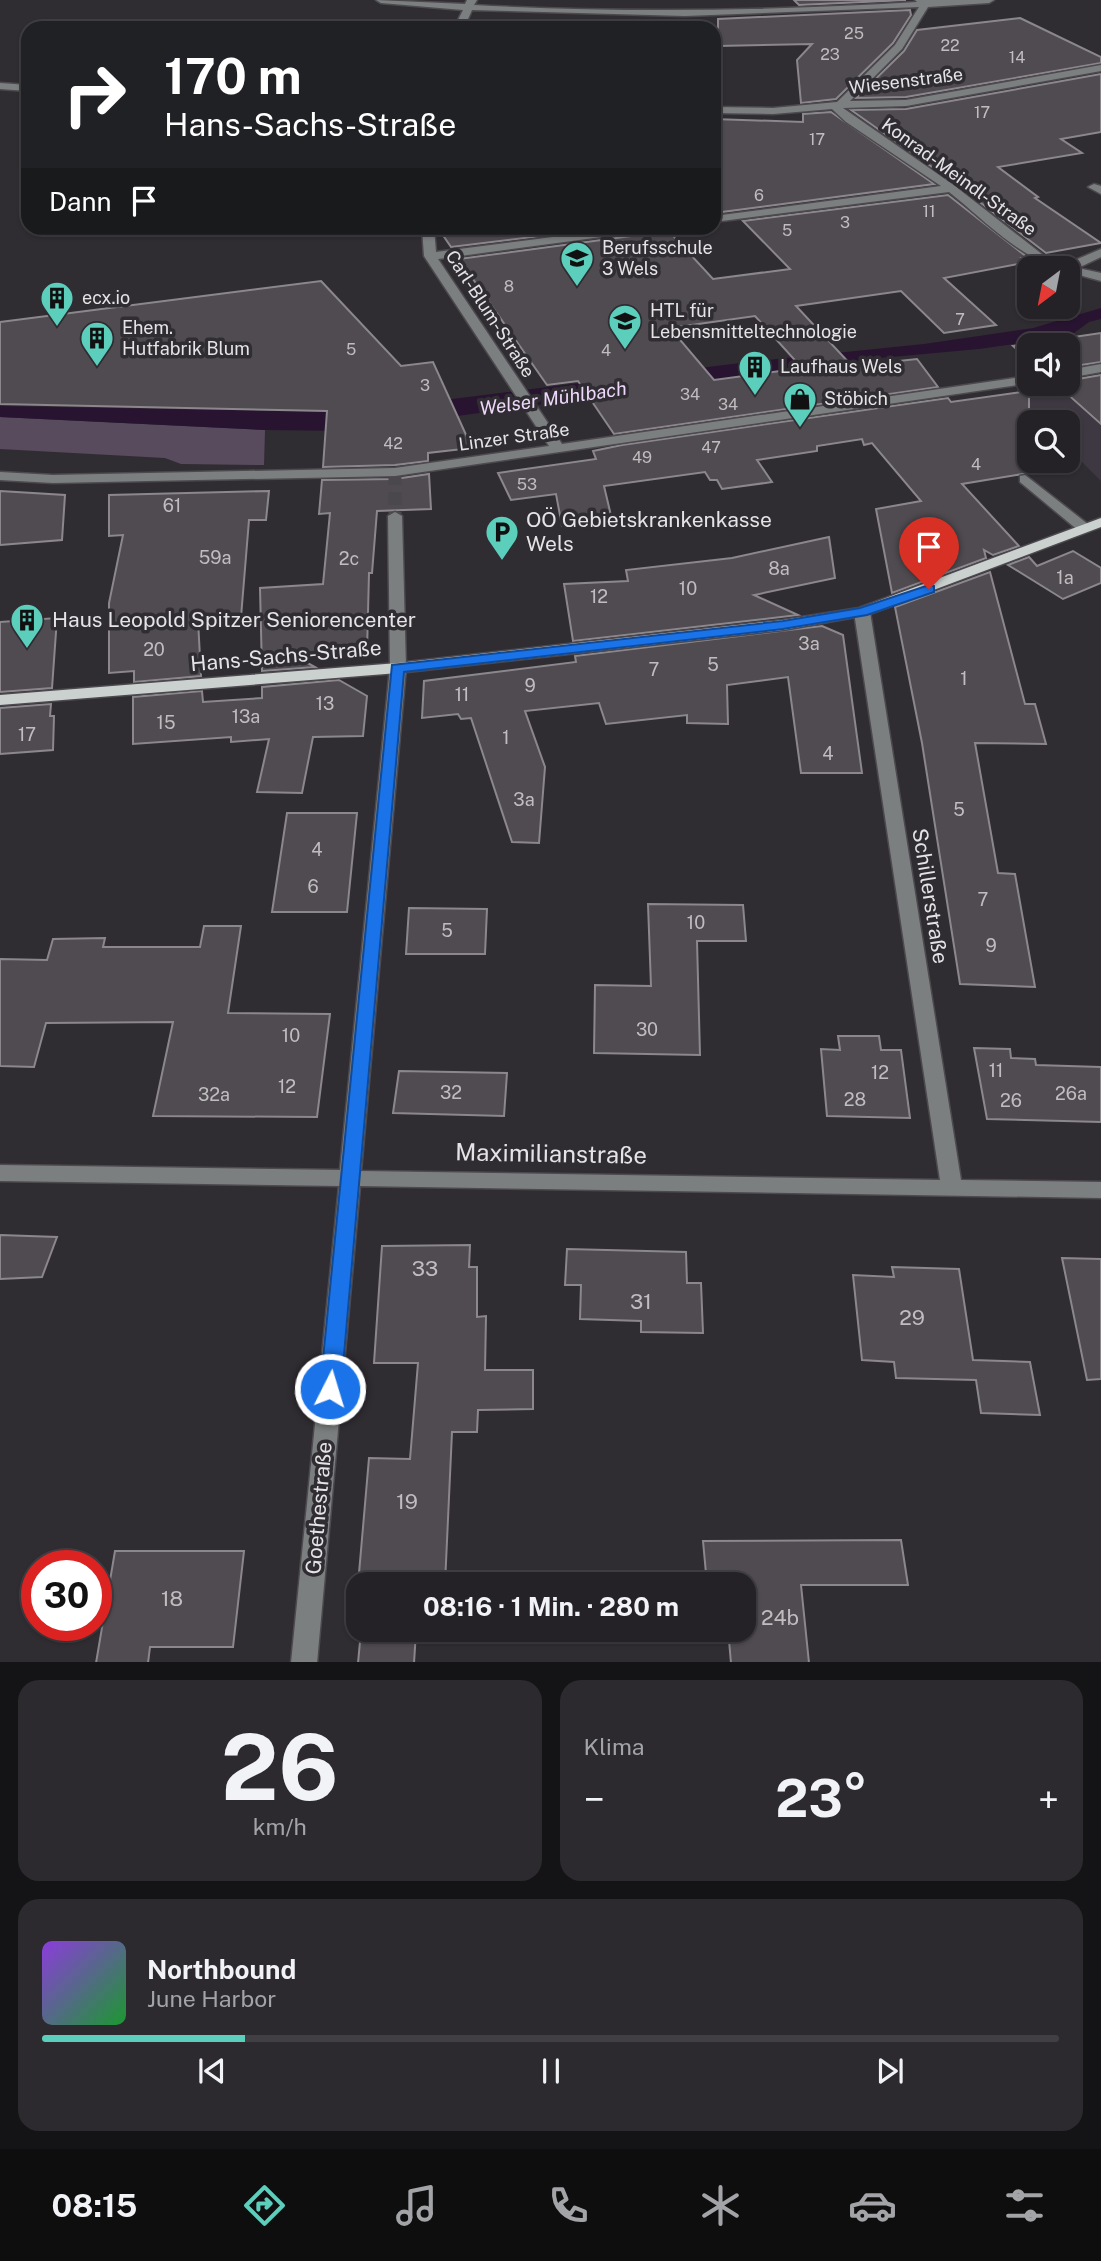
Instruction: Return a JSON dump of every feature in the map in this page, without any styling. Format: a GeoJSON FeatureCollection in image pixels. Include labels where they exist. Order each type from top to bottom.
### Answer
{"type":"FeatureCollection","features":[{"type":"Feature","properties":{"kind":"main road","name":"Hans-Sachs-Straße"},"geometry":{"type":"LineString","coordinates":[[0,700],[398,668],[783,625],[862,612],[1101,522]]}},
{"type":"Feature","properties":{"kind":"street"},"geometry":{"type":"LineString","coordinates":[[381,0],[648,13],[989,0]]}},
{"type":"Feature","properties":{"kind":"street"},"geometry":{"type":"LineString","coordinates":[[837,108],[888,58],[920,16],[923,2]]}},
{"type":"Feature","properties":{"kind":"street"},"geometry":{"type":"LineString","coordinates":[[462,21],[470,5]]}},
{"type":"Feature","properties":{"kind":"street","name":"Wiesenstraße"},"geometry":{"type":"LineString","coordinates":[[721,110],[837,108],[875,102],[906,103],[1101,68]]}},
{"type":"Feature","properties":{"kind":"street"},"geometry":{"type":"LineString","coordinates":[[0,86],[21,88]]}},
{"type":"Feature","properties":{"kind":"street","name":"Konrad-Meindl-Straße"},"geometry":{"type":"LineString","coordinates":[[837,108],[850,120],[951,188],[1038,256]]}},
{"type":"Feature","properties":{"kind":"street"},"geometry":{"type":"LineString","coordinates":[[721,218],[951,188]]}},
{"type":"Feature","properties":{"kind":"street","name":"Carl-Blum-Straße"},"geometry":{"type":"LineString","coordinates":[[428,235],[430,256],[517,391],[559,450]]}},
{"type":"Feature","properties":{"kind":"street"},"geometry":{"type":"LineString","coordinates":[[430,256],[592,235]]}},
{"type":"Feature","properties":{"kind":"street"},"geometry":{"type":"LineString","coordinates":[[1080,262],[1101,253]]}},
{"type":"Feature","properties":{"kind":"street","name":"Konrad-Meindl-Straße"},"geometry":{"type":"LineString","coordinates":[[1080,271],[1101,277]]}},
{"type":"Feature","properties":{"kind":"street"},"geometry":{"type":"LineString","coordinates":[[1080,371],[1101,368]]}},
{"type":"Feature","properties":{"kind":"street","name":"Linzer Straße"},"geometry":{"type":"LineString","coordinates":[[0,477],[53,480],[396,472],[1017,382]]}},
{"type":"Feature","properties":{"kind":"street"},"geometry":{"type":"LineString","coordinates":[[1025,478],[1084,528]]}},
{"type":"Feature","properties":{"kind":"street","name":"Goethestraße"},"geometry":{"type":"LineString","coordinates":[[304,1662],[398,668],[395,516]]}},
{"type":"Feature","properties":{"kind":"street","name":"Schillerstraße"},"geometry":{"type":"LineString","coordinates":[[862,612],[952,1187]]}},
{"type":"Feature","properties":{"kind":"street","name":"Maximilianstraße"},"geometry":{"type":"LineString","coordinates":[[0,1173],[1101,1190]]}},
{"type":"Feature","properties":{"kind":"shaded area"},"geometry":{"type":"Polygon","coordinates":[[[1101,377],[1101,481],[1080,460],[1080,410],[1028,410],[1012,394],[1080,396],[1080,380],[1101,377]]]}},
{"type":"Feature","properties":{"kind":"shaded area"},"geometry":{"type":"Polygon","coordinates":[[[0,417],[265,430],[264,465],[181,464],[165,458],[0,449],[0,417]]]}},
{"type":"Feature","properties":{"kind":"water","name":"Welser Mühlbach"},"geometry":{"type":"Polygon","coordinates":[[[1101,308],[1101,319],[1089,322],[1074,333],[1017,333],[1017,344],[870,359],[349,431],[265,430],[0,417],[0,406],[348,412],[748,362],[924,344],[1033,328],[1064,319],[1080,319],[1080,314],[1101,308]]]}},
{"type":"Feature","properties":{"kind":"building"},"geometry":{"type":"Polygon","coordinates":[[[794,0],[906,0],[799,5],[794,0]]]}},
{"type":"Feature","properties":{"kind":"building"},"geometry":{"type":"Polygon","coordinates":[[[910,10],[911,15],[893,43],[836,99],[801,103],[797,60],[812,44],[721,46],[721,21],[718,19],[910,10]]]}},
{"type":"Feature","properties":{"kind":"building"},"geometry":{"type":"Polygon","coordinates":[[[1020,18],[1101,57],[1101,63],[906,97],[856,98],[904,51],[917,30],[1020,18]]]}},
{"type":"Feature","properties":{"kind":"building"},"geometry":{"type":"Polygon","coordinates":[[[1101,74],[1101,132],[1061,139],[1082,153],[998,167],[1038,197],[1035,198],[1101,243],[1046,253],[956,184],[851,110],[906,109],[1101,74]]]}},
{"type":"Feature","properties":{"kind":"building"},"geometry":{"type":"Polygon","coordinates":[[[831,112],[934,184],[721,212],[721,119],[803,122],[803,114],[831,112]]]}},
{"type":"Feature","properties":{"kind":"building"},"geometry":{"type":"Polygon","coordinates":[[[948,195],[1026,256],[1017,256],[1017,264],[944,278],[996,325],[944,333],[901,291],[796,306],[852,366],[917,359],[938,387],[614,434],[578,381],[547,385],[459,259],[639,235],[672,235],[713,279],[790,269],[743,221],[948,195]],[[755,316],[670,328],[714,380],[802,368],[755,316]]]}},
{"type":"Feature","properties":{"kind":"building"},"geometry":{"type":"Polygon","coordinates":[[[443,235],[549,235],[451,247],[443,235]]]}},
{"type":"Feature","properties":{"kind":"building"},"geometry":{"type":"Polygon","coordinates":[[[321,281],[401,366],[433,362],[472,448],[428,453],[428,461],[395,465],[323,467],[327,411],[0,404],[0,322],[321,281]]]}},
{"type":"Feature","properties":{"kind":"building"},"geometry":{"type":"Polygon","coordinates":[[[1101,333],[1101,362],[1080,365],[1080,336],[1101,333]]]}},
{"type":"Feature","properties":{"kind":"building"},"geometry":{"type":"Polygon","coordinates":[[[1101,375],[1101,424],[1070,396],[1080,396],[1080,379],[1101,375]]]}},
{"type":"Feature","properties":{"kind":"building"},"geometry":{"type":"Polygon","coordinates":[[[1017,393],[1017,396],[1029,396],[1029,410],[1017,410],[1017,473],[1029,473],[962,484],[1019,546],[993,555],[984,550],[986,558],[892,593],[876,509],[921,501],[872,443],[864,445],[862,439],[817,446],[817,451],[757,460],[772,482],[722,489],[717,480],[710,480],[705,472],[604,486],[613,524],[562,526],[556,494],[511,500],[498,473],[596,459],[593,451],[622,445],[948,398],[951,402],[1017,393]]]}},
{"type":"Feature","properties":{"kind":"building"},"geometry":{"type":"Polygon","coordinates":[[[429,474],[431,509],[377,511],[372,573],[369,573],[367,652],[300,659],[315,667],[262,671],[260,588],[323,584],[330,513],[319,514],[322,480],[395,479],[429,474]]]}},
{"type":"Feature","properties":{"kind":"building"},"geometry":{"type":"Polygon","coordinates":[[[0,491],[65,495],[62,540],[0,545],[0,491]]]}},
{"type":"Feature","properties":{"kind":"building"},"geometry":{"type":"Polygon","coordinates":[[[269,491],[266,520],[249,520],[241,617],[198,620],[201,676],[134,682],[134,671],[109,673],[109,603],[123,535],[109,536],[109,495],[269,491]]]}},
{"type":"Feature","properties":{"kind":"building"},"geometry":{"type":"Polygon","coordinates":[[[829,537],[835,578],[754,595],[798,615],[573,641],[564,584],[628,581],[626,570],[732,558],[829,537]]]}},
{"type":"Feature","properties":{"kind":"building"},"geometry":{"type":"Polygon","coordinates":[[[1073,551],[1101,568],[1101,583],[1063,599],[1008,565],[1029,557],[1037,566],[1073,551]]]}},
{"type":"Feature","properties":{"kind":"building"},"geometry":{"type":"Polygon","coordinates":[[[990,572],[1025,704],[1035,704],[1046,744],[975,743],[998,873],[1015,874],[1035,987],[960,984],[922,743],[895,607],[990,572]]]}},
{"type":"Feature","properties":{"kind":"building","name":"Haus Leopold Spitzer Seniorencenter"},"geometry":{"type":"Polygon","coordinates":[[[57,618],[52,688],[0,692],[0,622],[57,618]]]}},
{"type":"Feature","properties":{"kind":"building"},"geometry":{"type":"Polygon","coordinates":[[[822,626],[843,635],[862,773],[801,773],[788,677],[727,685],[728,724],[687,723],[687,715],[606,724],[599,703],[525,711],[545,767],[539,843],[512,842],[471,718],[461,719],[458,714],[422,718],[424,681],[576,662],[575,656],[822,626]]]}},
{"type":"Feature","properties":{"kind":"building"},"geometry":{"type":"Polygon","coordinates":[[[339,680],[367,696],[363,736],[313,737],[302,793],[257,792],[269,739],[231,742],[231,737],[133,744],[133,697],[202,691],[203,702],[262,698],[262,687],[339,680]]]}},
{"type":"Feature","properties":{"kind":"building"},"geometry":{"type":"Polygon","coordinates":[[[51,704],[50,716],[54,716],[53,750],[0,754],[0,708],[51,704]]]}},
{"type":"Feature","properties":{"kind":"building"},"geometry":{"type":"Polygon","coordinates":[[[287,813],[357,813],[347,912],[272,912],[287,813]]]}},
{"type":"Feature","properties":{"kind":"building"},"geometry":{"type":"Polygon","coordinates":[[[648,904],[743,905],[746,941],[697,941],[700,1055],[594,1053],[595,985],[651,986],[648,904]]]}},
{"type":"Feature","properties":{"kind":"building"},"geometry":{"type":"Polygon","coordinates":[[[409,908],[487,909],[485,954],[406,954],[409,908]]]}},
{"type":"Feature","properties":{"kind":"building"},"geometry":{"type":"Polygon","coordinates":[[[204,926],[241,926],[228,1013],[330,1014],[317,1117],[153,1116],[173,1022],[46,1023],[34,1067],[0,1066],[0,959],[47,960],[53,939],[105,938],[103,947],[200,947],[204,926]]]}},
{"type":"Feature","properties":{"kind":"building"},"geometry":{"type":"Polygon","coordinates":[[[838,1036],[879,1036],[881,1050],[901,1050],[910,1118],[827,1116],[821,1049],[840,1050],[838,1036]]]}},
{"type":"Feature","properties":{"kind":"building"},"geometry":{"type":"Polygon","coordinates":[[[974,1048],[1010,1049],[1011,1058],[1035,1059],[1036,1065],[1101,1067],[1101,1122],[987,1119],[974,1048]]]}},
{"type":"Feature","properties":{"kind":"building"},"geometry":{"type":"Polygon","coordinates":[[[399,1071],[507,1073],[504,1116],[393,1113],[399,1071]]]}},
{"type":"Feature","properties":{"kind":"building"},"geometry":{"type":"Polygon","coordinates":[[[0,1235],[57,1237],[42,1277],[0,1279],[0,1235]]]}},
{"type":"Feature","properties":{"kind":"building"},"geometry":{"type":"Polygon","coordinates":[[[470,1245],[469,1267],[477,1267],[477,1317],[486,1316],[485,1370],[533,1370],[533,1409],[478,1410],[477,1432],[452,1432],[446,1572],[359,1572],[369,1458],[410,1459],[418,1363],[374,1363],[382,1246],[470,1245]]]}},
{"type":"Feature","properties":{"kind":"building"},"geometry":{"type":"Polygon","coordinates":[[[567,1249],[686,1252],[687,1283],[701,1283],[703,1333],[641,1332],[641,1321],[580,1319],[581,1285],[565,1285],[567,1249]]]}},
{"type":"Feature","properties":{"kind":"building"},"geometry":{"type":"Polygon","coordinates":[[[1062,1258],[1101,1259],[1101,1379],[1087,1380],[1062,1258]]]}},
{"type":"Feature","properties":{"kind":"building"},"geometry":{"type":"Polygon","coordinates":[[[892,1267],[959,1269],[973,1360],[1030,1362],[1040,1415],[981,1413],[976,1380],[896,1378],[894,1362],[862,1360],[853,1275],[894,1277],[892,1267]]]}},
{"type":"Feature","properties":{"kind":"building"},"geometry":{"type":"Polygon","coordinates":[[[901,1540],[908,1585],[801,1585],[809,1662],[731,1662],[729,1642],[756,1642],[756,1572],[706,1572],[703,1541],[901,1540]]]}},
{"type":"Feature","properties":{"kind":"building"},"geometry":{"type":"Polygon","coordinates":[[[115,1551],[244,1551],[233,1647],[150,1647],[148,1662],[96,1662],[100,1641],[112,1641],[112,1569],[115,1551]]]}},
{"type":"Feature","properties":{"kind":"building"},"geometry":{"type":"Polygon","coordinates":[[[360,1642],[415,1642],[414,1662],[358,1662],[360,1642]]]}},
{"type":"Feature","properties":{"kind":"tunnel"},"geometry":{"type":"LineString","coordinates":[[395,472],[395,516]]}},
{"type":"Feature","properties":{"kind":"place","name":"Berufsschule 3 Wels"},"geometry":{"type":"Point","coordinates":[577,288]}},
{"type":"Feature","properties":{"kind":"place","name":"ecx.io"},"geometry":{"type":"Point","coordinates":[57,328]}},
{"type":"Feature","properties":{"kind":"place","name":"HTL für Lebensmitteltechnologie"},"geometry":{"type":"Point","coordinates":[625,351]}},
{"type":"Feature","properties":{"kind":"place","name":"Ehem. Hutfabrik Blum"},"geometry":{"type":"Point","coordinates":[97,368]}},
{"type":"Feature","properties":{"kind":"place","name":"Laufhaus Wels"},"geometry":{"type":"Point","coordinates":[755,397]}},
{"type":"Feature","properties":{"kind":"place","name":"Stöbich"},"geometry":{"type":"Point","coordinates":[800,429]}},
{"type":"Feature","properties":{"kind":"place","name":"OÖ Gebietskrankenkasse Wels"},"geometry":{"type":"Point","coordinates":[502,562]}},
{"type":"Feature","properties":{"kind":"place","name":"Haus Leopold Spitzer Seniorencenter"},"geometry":{"type":"Point","coordinates":[27,650]}},
{"type":"Feature","properties":{"kind":"route"},"geometry":{"type":"LineString","coordinates":[[330,1389],[398,668],[783,625],[862,612],[929,589]]}}]}
